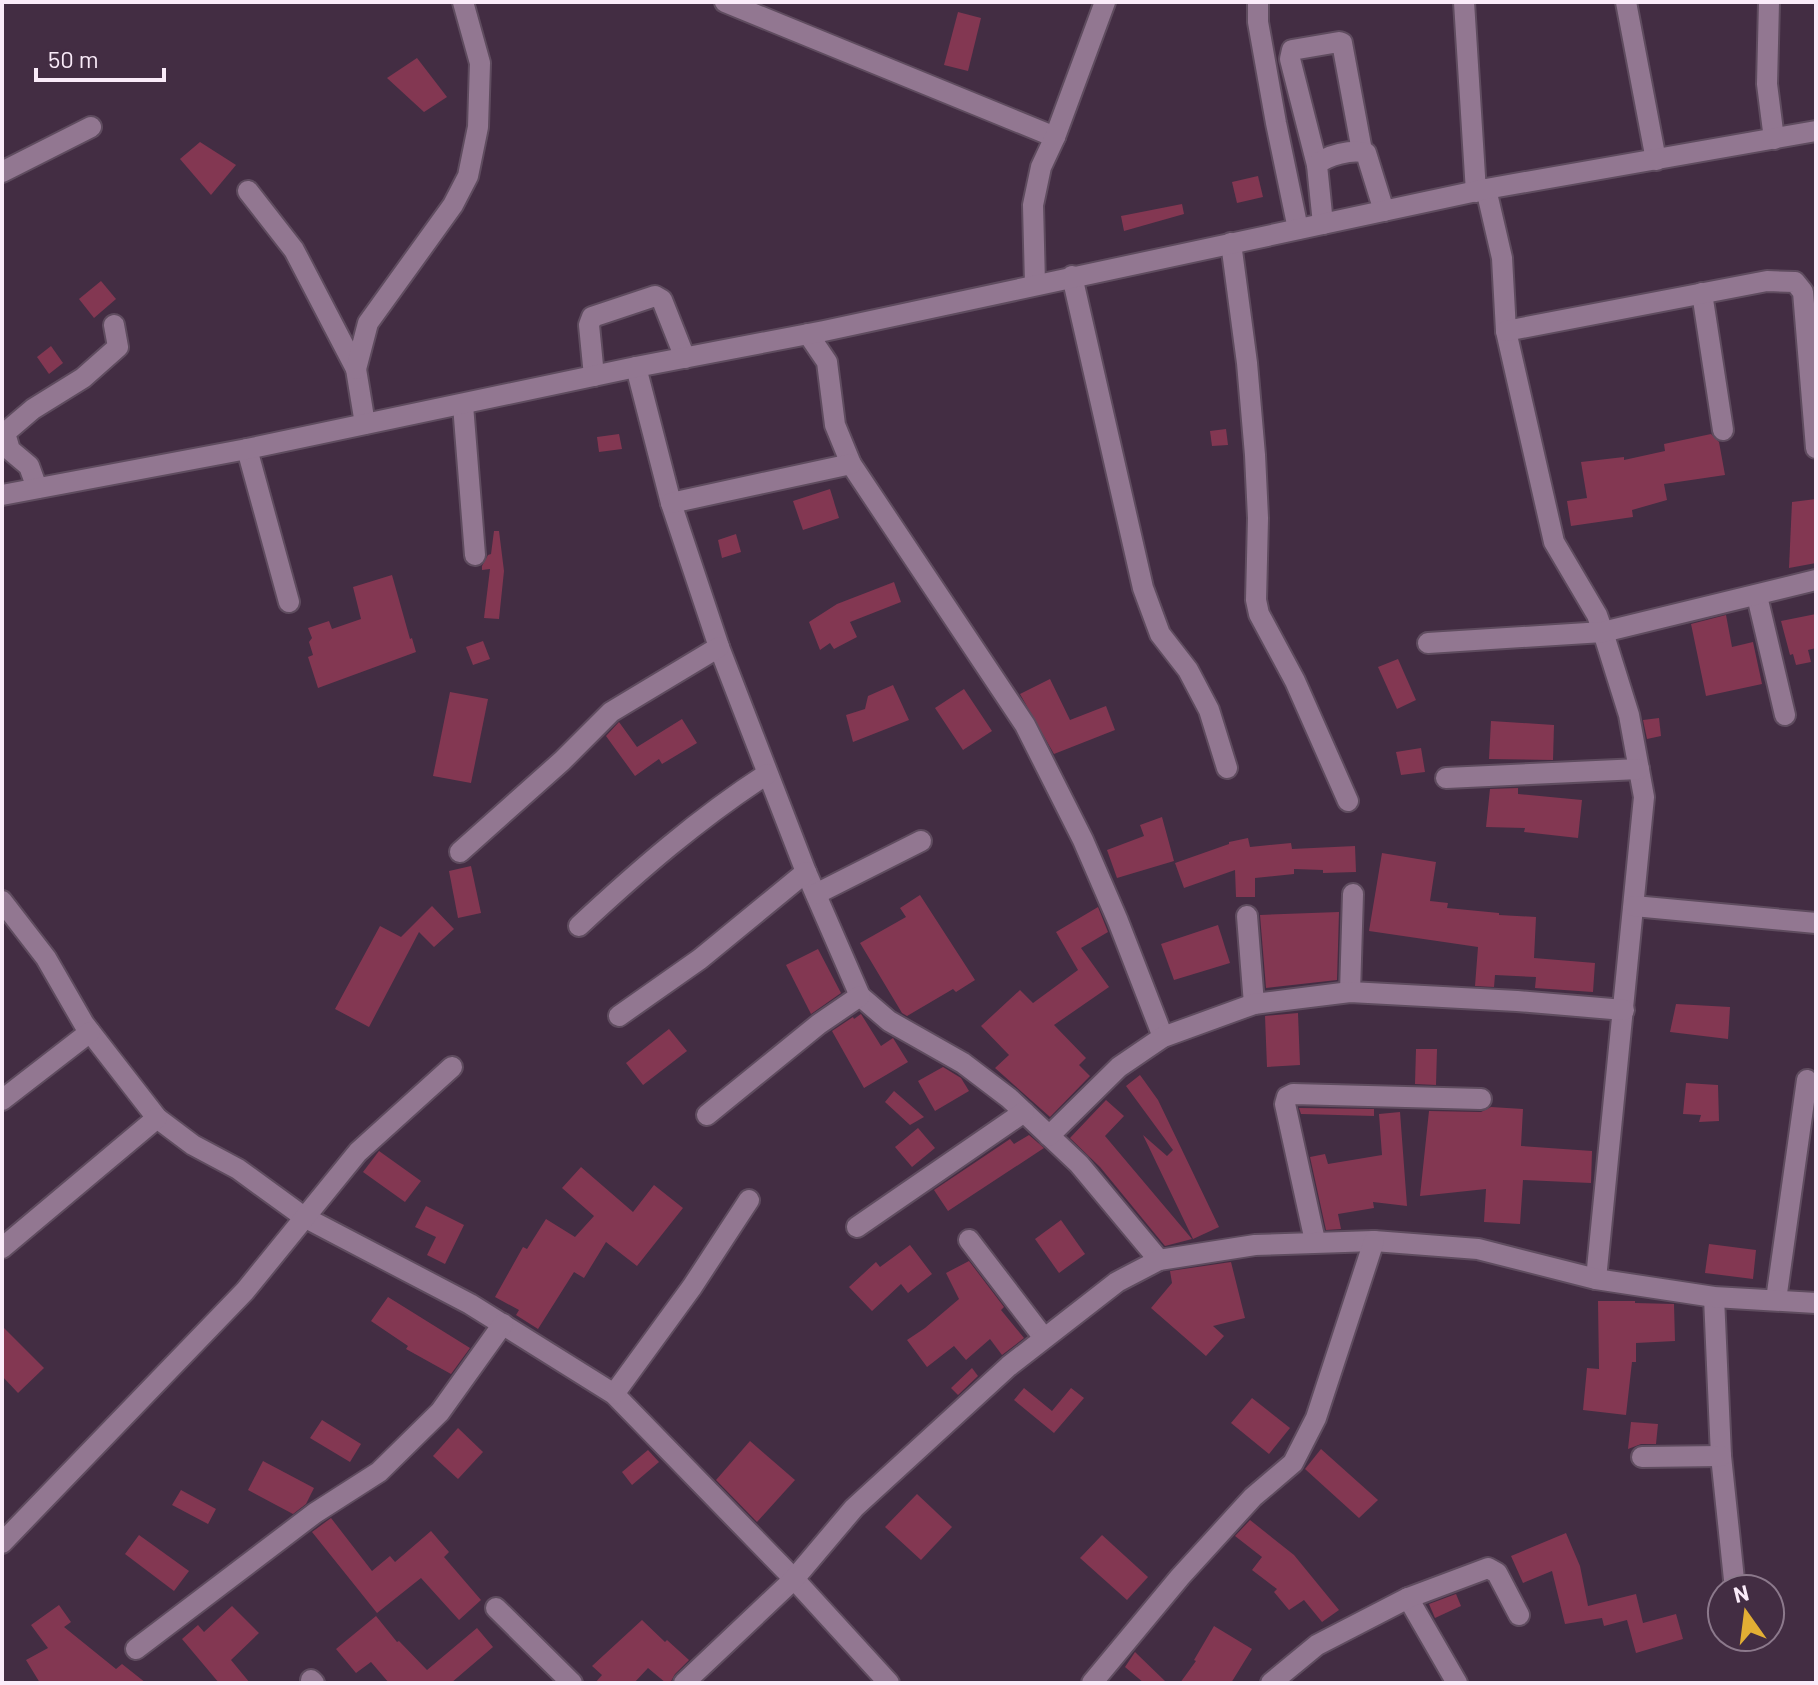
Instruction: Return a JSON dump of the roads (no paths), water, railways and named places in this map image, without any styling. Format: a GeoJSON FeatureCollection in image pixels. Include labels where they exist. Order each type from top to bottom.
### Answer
{"type":"FeatureCollection","features":[{"type":"Feature","properties":{"kind":"street"},"geometry":{"type":"LineString","coordinates":[[356,369],[368,323],[453,205],[468,176],[478,127],[480,63],[463,2]]}},
{"type":"Feature","properties":{"kind":"street"},"geometry":{"type":"LineString","coordinates":[[725,2],[1055,137]]}},
{"type":"Feature","properties":{"kind":"street"},"geometry":{"type":"LineString","coordinates":[[1035,284],[1033,205],[1041,167],[1105,2]]}},
{"type":"Feature","properties":{"kind":"street"},"geometry":{"type":"LineString","coordinates":[[1258,2],[1258,22],[1298,229]]}},
{"type":"Feature","properties":{"kind":"street"},"geometry":{"type":"LineString","coordinates":[[1464,2],[1481,190],[1502,258],[1506,331],[1554,542],[1597,615],[1629,715],[1644,797],[1596,1279]]}},
{"type":"Feature","properties":{"kind":"street"},"geometry":{"type":"LineString","coordinates":[[1626,2],[1656,160]]}},
{"type":"Feature","properties":{"kind":"street"},"geometry":{"type":"LineString","coordinates":[[1769,2],[1767,84],[1774,139]]}},
{"type":"Feature","properties":{"kind":"street"},"geometry":{"type":"LineString","coordinates":[[1317,165],[1290,59],[1292,50],[1339,42],[1342,43],[1362,151],[1370,161],[1384,211]]}},
{"type":"Feature","properties":{"kind":"street"},"geometry":{"type":"LineString","coordinates":[[2,172],[91,127]]}},
{"type":"Feature","properties":{"kind":"street"},"geometry":{"type":"LineString","coordinates":[[2,495],[247,449],[808,334],[1481,190],[1816,131]]}},
{"type":"Feature","properties":{"kind":"street"},"geometry":{"type":"LineString","coordinates":[[1323,224],[1315,171],[1317,165],[1322,160],[1362,151]]}},
{"type":"Feature","properties":{"kind":"street"},"geometry":{"type":"LineString","coordinates":[[248,191],[294,250],[356,369],[365,424]]}},
{"type":"Feature","properties":{"kind":"street"},"geometry":{"type":"LineString","coordinates":[[1231,243],[1255,455],[1258,518],[1256,600],[1259,614],[1295,681],[1348,801]]}},
{"type":"Feature","properties":{"kind":"street"},"geometry":{"type":"LineString","coordinates":[[1072,276],[1143,588],[1160,634],[1188,670],[1209,710],[1227,768]]}},
{"type":"Feature","properties":{"kind":"street"},"geometry":{"type":"LineString","coordinates":[[1506,331],[1784,279],[1795,282],[1803,292],[1816,448]]}},
{"type":"Feature","properties":{"kind":"street"},"geometry":{"type":"LineString","coordinates":[[1702,293],[1723,430]]}},
{"type":"Feature","properties":{"kind":"street"},"geometry":{"type":"LineString","coordinates":[[594,376],[589,325],[592,317],[655,296],[662,300],[685,358]]}},
{"type":"Feature","properties":{"kind":"street"},"geometry":{"type":"LineString","coordinates":[[37,488],[29,466],[10,450],[5,433],[33,409],[83,378],[118,347],[114,325]]}},
{"type":"Feature","properties":{"kind":"street"},"geometry":{"type":"LineString","coordinates":[[808,334],[827,362],[835,425],[851,464],[1025,725],[1089,854],[1163,1037]]}},
{"type":"Feature","properties":{"kind":"street"},"geometry":{"type":"LineString","coordinates":[[636,367],[671,503],[719,647],[806,872],[860,996],[889,1021],[963,1063],[1024,1112],[1079,1164],[1159,1260]]}},
{"type":"Feature","properties":{"kind":"street"},"geometry":{"type":"LineString","coordinates":[[463,405],[475,555]]}},
{"type":"Feature","properties":{"kind":"street"},"geometry":{"type":"LineString","coordinates":[[247,449],[289,602]]}},
{"type":"Feature","properties":{"kind":"street"},"geometry":{"type":"LineString","coordinates":[[671,503],[851,464]]}},
{"type":"Feature","properties":{"kind":"street"},"geometry":{"type":"LineString","coordinates":[[1428,643],[1603,632],[1816,580]]}},
{"type":"Feature","properties":{"kind":"street"},"geometry":{"type":"LineString","coordinates":[[1757,596],[1785,715]]}},
{"type":"Feature","properties":{"kind":"street"},"geometry":{"type":"LineString","coordinates":[[460,852],[562,761],[611,712],[719,647]]}},
{"type":"Feature","properties":{"kind":"street"},"geometry":{"type":"LineString","coordinates":[[1446,778],[1639,769]]}},
{"type":"Feature","properties":{"kind":"street"},"geometry":{"type":"LineString","coordinates":[[579,926],[642,867],[767,774]]}},
{"type":"Feature","properties":{"kind":"street"},"geometry":{"type":"LineString","coordinates":[[816,894],[921,841]]}},
{"type":"Feature","properties":{"kind":"street"},"geometry":{"type":"LineString","coordinates":[[619,1016],[700,959],[806,872]]}},
{"type":"Feature","properties":{"kind":"street"},"geometry":{"type":"LineString","coordinates":[[1350,992],[1353,894]]}},
{"type":"Feature","properties":{"kind":"street"},"geometry":{"type":"LineString","coordinates":[[2,901],[46,958],[90,1032],[157,1118],[193,1145],[238,1169],[304,1217],[470,1304],[614,1394],[794,1579],[889,1683]]}},
{"type":"Feature","properties":{"kind":"street"},"geometry":{"type":"LineString","coordinates":[[1634,906],[1816,923]]}},
{"type":"Feature","properties":{"kind":"street"},"geometry":{"type":"LineString","coordinates":[[1247,916],[1254,1004]]}},
{"type":"Feature","properties":{"kind":"street"},"geometry":{"type":"LineString","coordinates":[[1049,1136],[1119,1067],[1163,1037],[1254,1004],[1350,992],[1624,1010]]}},
{"type":"Feature","properties":{"kind":"street"},"geometry":{"type":"LineString","coordinates":[[707,1115],[819,1024],[860,996]]}},
{"type":"Feature","properties":{"kind":"street"},"geometry":{"type":"LineString","coordinates":[[2,1100],[90,1032]]}},
{"type":"Feature","properties":{"kind":"street"},"geometry":{"type":"LineString","coordinates":[[2,1543],[245,1291],[358,1152],[452,1067]]}},
{"type":"Feature","properties":{"kind":"street"},"geometry":{"type":"LineString","coordinates":[[1776,1300],[1807,1080]]}},
{"type":"Feature","properties":{"kind":"street"},"geometry":{"type":"LineString","coordinates":[[1315,1241],[1285,1104],[1287,1097],[1293,1094],[1481,1099]]}},
{"type":"Feature","properties":{"kind":"street"},"geometry":{"type":"LineString","coordinates":[[857,1227],[1024,1112]]}},
{"type":"Feature","properties":{"kind":"street"},"geometry":{"type":"LineString","coordinates":[[2,1248],[157,1118]]}},
{"type":"Feature","properties":{"kind":"street"},"geometry":{"type":"LineString","coordinates":[[614,1394],[692,1287],[749,1200]]}},
{"type":"Feature","properties":{"kind":"street"},"geometry":{"type":"LineString","coordinates":[[969,1240],[1044,1338]]}},
{"type":"Feature","properties":{"kind":"street"},"geometry":{"type":"LineString","coordinates":[[1092,1683],[1180,1577],[1253,1497],[1293,1463],[1316,1418],[1374,1241]]}},
{"type":"Feature","properties":{"kind":"street"},"geometry":{"type":"LineString","coordinates":[[684,1683],[794,1579],[854,1508],[1009,1366],[1117,1282],[1159,1260],[1255,1245],[1374,1241],[1478,1249],[1596,1279],[1714,1297],[1816,1303]]}},
{"type":"Feature","properties":{"kind":"street"},"geometry":{"type":"LineString","coordinates":[[1714,1297],[1721,1456],[1733,1573]]}},
{"type":"Feature","properties":{"kind":"street"},"geometry":{"type":"LineString","coordinates":[[136,1649],[315,1513],[379,1472],[440,1412],[503,1324]]}},
{"type":"Feature","properties":{"kind":"street"},"geometry":{"type":"LineString","coordinates":[[1642,1457],[1721,1456]]}},
{"type":"Feature","properties":{"kind":"street"},"geometry":{"type":"LineString","coordinates":[[1271,1683],[1317,1645],[1408,1598],[1488,1568],[1497,1573],[1519,1615]]}},
{"type":"Feature","properties":{"kind":"street"},"geometry":{"type":"LineString","coordinates":[[1408,1598],[1457,1683]]}},
{"type":"Feature","properties":{"kind":"street"},"geometry":{"type":"LineString","coordinates":[[496,1608],[572,1683]]}}]}
